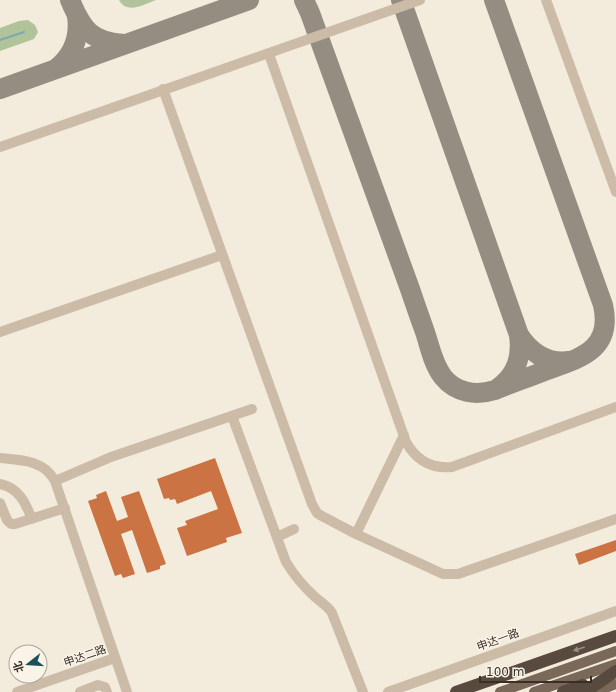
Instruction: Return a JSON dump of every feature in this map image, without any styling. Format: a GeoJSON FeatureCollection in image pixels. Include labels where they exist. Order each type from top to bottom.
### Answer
{"type":"FeatureCollection","features":[{"type":"Feature","properties":{"kind":"highway"},"geometry":{"type":"LineString","coordinates":[[456,692],[616,636]]}},
{"type":"Feature","properties":{"kind":"highway"},"geometry":{"type":"LineString","coordinates":[[563,692],[584,688],[616,672]]}},
{"type":"Feature","properties":{"kind":"main road"},"geometry":{"type":"LineString","coordinates":[[500,692],[616,651]]}},
{"type":"Feature","properties":{"kind":"main road"},"geometry":{"type":"LineString","coordinates":[[534,692],[616,664]]}},
{"type":"Feature","properties":{"kind":"main road"},"geometry":{"type":"LineString","coordinates":[[595,692],[616,684]]}},
{"type":"Feature","properties":{"kind":"street"},"geometry":{"type":"LineString","coordinates":[[0,147],[420,0]]}},
{"type":"Feature","properties":{"kind":"street"},"geometry":{"type":"LineString","coordinates":[[546,0],[616,192]]}},
{"type":"Feature","properties":{"kind":"street"},"geometry":{"type":"LineString","coordinates":[[269,54],[404,435],[410,450],[416,457],[434,466],[452,467],[616,407]]}},
{"type":"Feature","properties":{"kind":"street"},"geometry":{"type":"LineString","coordinates":[[163,89],[314,509],[320,515],[356,534],[443,574],[452,575],[616,519]]}},
{"type":"Feature","properties":{"kind":"street"},"geometry":{"type":"LineString","coordinates":[[0,332],[222,255]]}},
{"type":"Feature","properties":{"kind":"street"},"geometry":{"type":"LineString","coordinates":[[55,481],[111,458],[252,409]]}},
{"type":"Feature","properties":{"kind":"street"},"geometry":{"type":"LineString","coordinates":[[232,416],[286,562],[292,573],[330,610],[335,617],[363,692]]}},
{"type":"Feature","properties":{"kind":"street"},"geometry":{"type":"LineString","coordinates":[[356,534],[404,435]]}},
{"type":"Feature","properties":{"kind":"street"},"geometry":{"type":"LineString","coordinates":[[0,458],[39,464],[47,470],[55,481],[127,692]]}},
{"type":"Feature","properties":{"kind":"street"},"geometry":{"type":"LineString","coordinates":[[0,484],[11,487],[17,491],[32,519]]}},
{"type":"Feature","properties":{"kind":"street"},"geometry":{"type":"LineString","coordinates":[[0,503],[7,520],[11,524],[65,508]]}},
{"type":"Feature","properties":{"kind":"street"},"geometry":{"type":"LineString","coordinates":[[277,537],[294,529]]}},
{"type":"Feature","properties":{"kind":"street","name":"申达一路"},"geometry":{"type":"LineString","coordinates":[[388,692],[616,611]]}},
{"type":"Feature","properties":{"kind":"street","name":"申达二路"},"geometry":{"type":"LineString","coordinates":[[17,692],[116,658]]}},
{"type":"Feature","properties":{"kind":"street"},"geometry":{"type":"LineString","coordinates":[[80,692],[102,685],[105,687],[107,692]]}},
{"type":"Feature","properties":{"kind":"green space"},"geometry":{"type":"Polygon","coordinates":[[[119,0],[156,0],[142,6],[131,8],[122,4],[119,0]]]}},
{"type":"Feature","properties":{"kind":"green space"},"geometry":{"type":"Polygon","coordinates":[[[28,20],[35,25],[38,32],[34,39],[0,51],[0,28],[19,21],[28,20]]]}},
{"type":"Feature","properties":{"kind":"building"},"geometry":{"type":"Polygon","coordinates":[[[215,458],[242,533],[226,538],[227,542],[187,556],[177,528],[187,525],[185,521],[218,509],[211,491],[177,504],[175,499],[164,499],[157,479],[215,458]]]}},
{"type":"Feature","properties":{"kind":"building"},"geometry":{"type":"Polygon","coordinates":[[[106,491],[117,521],[128,517],[121,497],[139,491],[166,564],[160,566],[160,569],[147,573],[132,530],[121,534],[135,574],[123,578],[121,574],[115,576],[88,501],[97,498],[96,495],[106,491]]]}},
{"type":"Feature","properties":{"kind":"building"},"geometry":{"type":"Polygon","coordinates":[[[616,540],[616,551],[579,565],[575,554],[616,540]]]}},
{"type":"Feature","properties":{"kind":"waterway"},"geometry":{"type":"LineString","coordinates":[[0,40],[24,32]]}},
{"type":"Feature","properties":{"kind":"taxiway"},"geometry":{"type":"LineString","coordinates":[[70,0],[79,19],[89,32],[103,40],[124,44]]}},
{"type":"Feature","properties":{"kind":"taxiway"},"geometry":{"type":"LineString","coordinates":[[0,89],[249,0]]}},
{"type":"Feature","properties":{"kind":"taxiway"},"geometry":{"type":"LineString","coordinates":[[304,0],[310,13],[437,367],[443,377],[454,387],[474,393],[495,390],[582,356],[591,350],[598,342],[603,332],[605,320],[603,305],[494,0]]}},
{"type":"Feature","properties":{"kind":"taxiway"},"geometry":{"type":"LineString","coordinates":[[401,0],[519,335],[520,350],[516,365],[509,378],[498,388]]}},
{"type":"Feature","properties":{"kind":"taxiway"},"geometry":{"type":"LineString","coordinates":[[57,68],[72,51],[78,31],[77,16]]}},
{"type":"Feature","properties":{"kind":"taxiway"},"geometry":{"type":"LineString","coordinates":[[519,335],[529,347],[540,356],[554,361],[569,361]]}}]}
